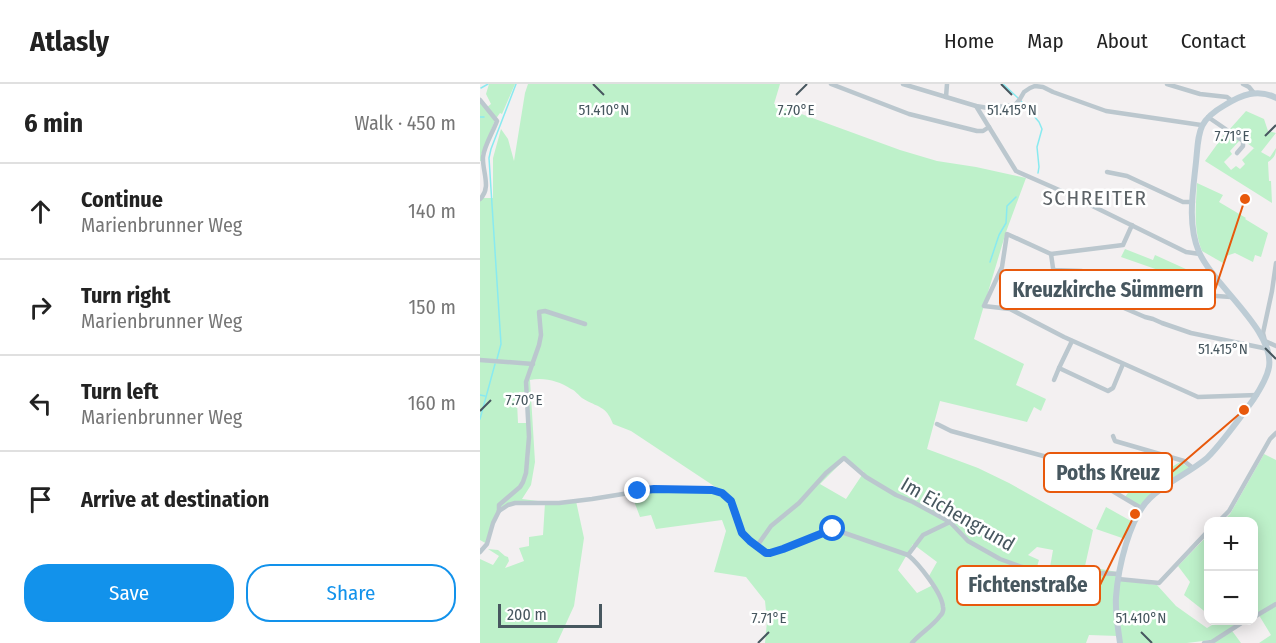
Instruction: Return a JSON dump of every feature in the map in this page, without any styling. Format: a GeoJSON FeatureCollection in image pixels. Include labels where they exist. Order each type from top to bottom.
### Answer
{"type":"FeatureCollection","features":[{"type":"Feature","properties":{"kind":"street"},"geometry":{"type":"LineString","coordinates":[[831,84],[909,114],[977,131],[983,131],[988,127]]}},
{"type":"Feature","properties":{"kind":"street"},"geometry":{"type":"LineString","coordinates":[[903,84],[988,108],[1015,105],[1029,88],[1042,86],[1106,111],[1201,125]]}},
{"type":"Feature","properties":{"kind":"street"},"geometry":{"type":"LineString","coordinates":[[946,97],[947,84]]}},
{"type":"Feature","properties":{"kind":"street"},"geometry":{"type":"LineString","coordinates":[[1167,84],[1200,94],[1227,97],[1232,101]]}},
{"type":"Feature","properties":{"kind":"street"},"geometry":{"type":"LineString","coordinates":[[1243,84],[1253,93]]}},
{"type":"Feature","properties":{"kind":"street"},"geometry":{"type":"LineString","coordinates":[[1120,643],[1116,605],[1118,577],[1134,521],[1141,508],[1154,495],[1211,453],[1257,395],[1269,367],[1268,350],[1262,335],[1209,269],[1200,254],[1193,233],[1193,202],[1201,125],[1208,117],[1232,101],[1253,93],[1266,93],[1276,98]]}},
{"type":"Feature","properties":{"kind":"street"},"geometry":{"type":"LineString","coordinates":[[480,100],[497,121],[483,155],[486,190],[480,198]]}},
{"type":"Feature","properties":{"kind":"street"},"geometry":{"type":"LineString","coordinates":[[976,106],[1016,171],[1186,252],[1200,254]]}},
{"type":"Feature","properties":{"kind":"street"},"geometry":{"type":"LineString","coordinates":[[1208,117],[1243,141],[1243,146],[1237,153]]}},
{"type":"Feature","properties":{"kind":"street"},"geometry":{"type":"LineString","coordinates":[[1107,172],[1126,176],[1183,202],[1193,202]]}},
{"type":"Feature","properties":{"kind":"street"},"geometry":{"type":"LineString","coordinates":[[1132,225],[1123,246],[1051,254],[1007,234],[1002,267],[984,306],[1010,309],[1072,341],[1198,397],[1257,395]]}},
{"type":"Feature","properties":{"kind":"street"},"geometry":{"type":"LineString","coordinates":[[1051,254],[1054,270],[1129,278],[1187,294],[1231,297]]}},
{"type":"Feature","properties":{"kind":"street"},"geometry":{"type":"LineString","coordinates":[[1264,340],[1263,333],[1276,263]]}},
{"type":"Feature","properties":{"kind":"street"},"geometry":{"type":"LineString","coordinates":[[1124,308],[1191,333],[1268,350]]}},
{"type":"Feature","properties":{"kind":"street"},"geometry":{"type":"LineString","coordinates":[[480,552],[487,544],[500,505],[520,487],[526,473],[529,437],[526,382],[541,335],[538,312],[545,311],[585,324]]}},
{"type":"Feature","properties":{"kind":"street"},"geometry":{"type":"LineString","coordinates":[[1264,340],[1276,346]]}},
{"type":"Feature","properties":{"kind":"street"},"geometry":{"type":"LineString","coordinates":[[1054,380],[1072,341]]}},
{"type":"Feature","properties":{"kind":"street"},"geometry":{"type":"LineString","coordinates":[[480,360],[533,364]]}},
{"type":"Feature","properties":{"kind":"street"},"geometry":{"type":"LineString","coordinates":[[1059,368],[1108,391],[1113,388],[1123,364]]}},
{"type":"Feature","properties":{"kind":"street"},"geometry":{"type":"LineString","coordinates":[[937,424],[951,431],[1062,461],[1141,508]]}},
{"type":"Feature","properties":{"kind":"street"},"geometry":{"type":"LineString","coordinates":[[1223,517],[1229,511],[1270,439],[1276,433]]}},
{"type":"Feature","properties":{"kind":"street"},"geometry":{"type":"LineString","coordinates":[[1113,436],[1115,441],[1184,460],[1193,468]]}},
{"type":"Feature","properties":{"kind":"street","name":"Im Eichengrund"},"geometry":{"type":"LineString","coordinates":[[757,546],[771,526],[799,503],[826,473],[844,458],[866,477],[950,522],[968,541],[1000,559],[1022,567],[1159,583],[1204,536]]}},
{"type":"Feature","properties":{"kind":"street"},"geometry":{"type":"LineString","coordinates":[[499,511],[515,503],[559,503],[654,489],[712,490],[722,493],[731,501],[742,533],[766,553],[833,529],[846,532],[908,555],[933,585],[943,607],[940,617],[919,634],[912,643]]}},
{"type":"Feature","properties":{"kind":"street"},"geometry":{"type":"LineString","coordinates":[[908,555],[923,535],[950,522]]}},
{"type":"Feature","properties":{"kind":"street"},"geometry":{"type":"LineString","coordinates":[[1258,615],[1276,604]]}},
{"type":"Feature","properties":{"kind":"street"},"geometry":{"type":"LineString","coordinates":[[1204,643],[1212,642],[1240,625]]}},
{"type":"Feature","properties":{"kind":"green space"},"geometry":{"type":"Polygon","coordinates":[[[489,84],[515,84],[502,114],[500,113],[495,120],[480,161],[480,102],[486,108],[491,104],[486,94],[489,84]]]}},
{"type":"Feature","properties":{"kind":"green space"},"geometry":{"type":"Polygon","coordinates":[[[528,84],[780,84],[774,104],[900,150],[937,161],[1026,178],[1006,232],[974,339],[1024,364],[1016,385],[1046,399],[1041,411],[1034,407],[1027,422],[940,401],[927,449],[978,468],[1009,483],[1093,530],[1085,566],[1117,572],[1117,580],[1157,585],[1176,606],[1207,628],[1212,625],[1235,625],[1230,628],[1241,643],[1213,643],[1211,640],[1187,643],[1122,643],[1117,619],[1118,636],[1089,635],[1086,643],[765,643],[767,621],[765,601],[746,577],[714,572],[726,531],[722,520],[656,529],[651,515],[640,517],[631,493],[651,490],[712,492],[731,500],[723,492],[631,431],[613,424],[601,408],[566,386],[546,379],[530,380],[535,462],[531,485],[522,499],[546,502],[518,502],[504,506],[495,519],[487,544],[480,540],[480,198],[493,198],[493,158],[501,129],[508,139],[514,161],[528,84]],[[537,353],[527,377],[525,392],[519,392],[517,402],[518,423],[528,423],[529,447],[524,482],[530,446],[527,384],[537,353]],[[846,458],[820,484],[846,499],[864,472],[846,458]],[[913,544],[898,570],[917,593],[935,584],[929,576],[937,562],[913,544]],[[1037,547],[1028,555],[1039,560],[1036,570],[1049,573],[1053,550],[1037,547]]]}},
{"type":"Feature","properties":{"kind":"green space"},"geometry":{"type":"Polygon","coordinates":[[[1246,111],[1264,119],[1268,131],[1276,133],[1261,152],[1270,157],[1276,148],[1276,153],[1268,162],[1272,203],[1205,161],[1226,132],[1240,140],[1224,162],[1231,170],[1236,166],[1240,169],[1245,164],[1242,160],[1254,148],[1229,130],[1246,111]]]}},
{"type":"Feature","properties":{"kind":"green space"},"geometry":{"type":"Polygon","coordinates":[[[1197,183],[1223,195],[1219,202],[1268,233],[1261,257],[1255,255],[1253,262],[1235,253],[1226,256],[1223,263],[1202,251],[1196,226],[1197,183]]]}},
{"type":"Feature","properties":{"kind":"green space"},"geometry":{"type":"Polygon","coordinates":[[[1125,249],[1153,260],[1155,255],[1188,270],[1184,279],[1121,257],[1125,249]]]}},
{"type":"Feature","properties":{"kind":"green space"},"geometry":{"type":"Polygon","coordinates":[[[1264,454],[1276,460],[1276,643],[1259,643],[1271,635],[1258,614],[1258,517],[1227,517],[1264,454]]]}},
{"type":"Feature","properties":{"kind":"green space"},"geometry":{"type":"Polygon","coordinates":[[[1180,462],[1190,468],[1140,506],[1125,497],[1135,483],[1140,486],[1180,462]]]}},
{"type":"Feature","properties":{"kind":"green space"},"geometry":{"type":"Polygon","coordinates":[[[576,501],[584,538],[574,606],[557,643],[480,643],[480,559],[493,565],[499,556],[488,549],[498,550],[508,557],[509,561],[505,568],[524,561],[519,548],[529,546],[529,537],[543,535],[545,503],[576,501]]]}},
{"type":"Feature","properties":{"kind":"green space"},"geometry":{"type":"Polygon","coordinates":[[[1106,507],[1131,521],[1125,539],[1096,529],[1106,507]]]}},
{"type":"Feature","properties":{"kind":"green space"},"geometry":{"type":"Polygon","coordinates":[[[1204,539],[1204,611],[1184,595],[1190,582],[1178,566],[1204,539]]]}},
{"type":"Feature","properties":{"kind":"waterway"},"geometry":{"type":"LineString","coordinates":[[481,88],[488,84]]}},
{"type":"Feature","properties":{"kind":"waterway"},"geometry":{"type":"LineString","coordinates":[[497,359],[501,344],[489,158],[516,84]]}},
{"type":"Feature","properties":{"kind":"waterway"},"geometry":{"type":"LineString","coordinates":[[1003,84],[1018,98]]}},
{"type":"Feature","properties":{"kind":"waterway"},"geometry":{"type":"LineString","coordinates":[[1021,101],[1039,122],[1042,129],[1037,147],[1038,173]]}},
{"type":"Feature","properties":{"kind":"waterway"},"geometry":{"type":"LineString","coordinates":[[990,262],[999,235],[1006,223],[1007,206],[1016,197]]}},
{"type":"Feature","properties":{"kind":"waterway"},"geometry":{"type":"LineString","coordinates":[[480,419],[495,364]]}},
{"type":"Feature","properties":{"kind":"waterway"},"geometry":{"type":"LineString","coordinates":[[480,395],[485,396]]}},
{"type":"Feature","properties":{"kind":"place","name":"Kreuzkirche Sümmern"},"geometry":{"type":"Point","coordinates":[1245,199]}},
{"type":"Feature","properties":{"kind":"place","name":"Poths Kreuz"},"geometry":{"type":"Point","coordinates":[1244,410]}},
{"type":"Feature","properties":{"kind":"place","name":"Fichtenstraße"},"geometry":{"type":"Point","coordinates":[1135,514]}},
{"type":"Feature","properties":{"kind":"district","name":"SCHREITER"},"geometry":{"type":"Point","coordinates":[1095,198]}},
{"type":"Feature","properties":{"kind":"route"},"geometry":{"type":"LineString","coordinates":[[638,491],[712,490],[722,493],[731,501],[742,533],[766,553],[783,549],[833,529]]}}]}
